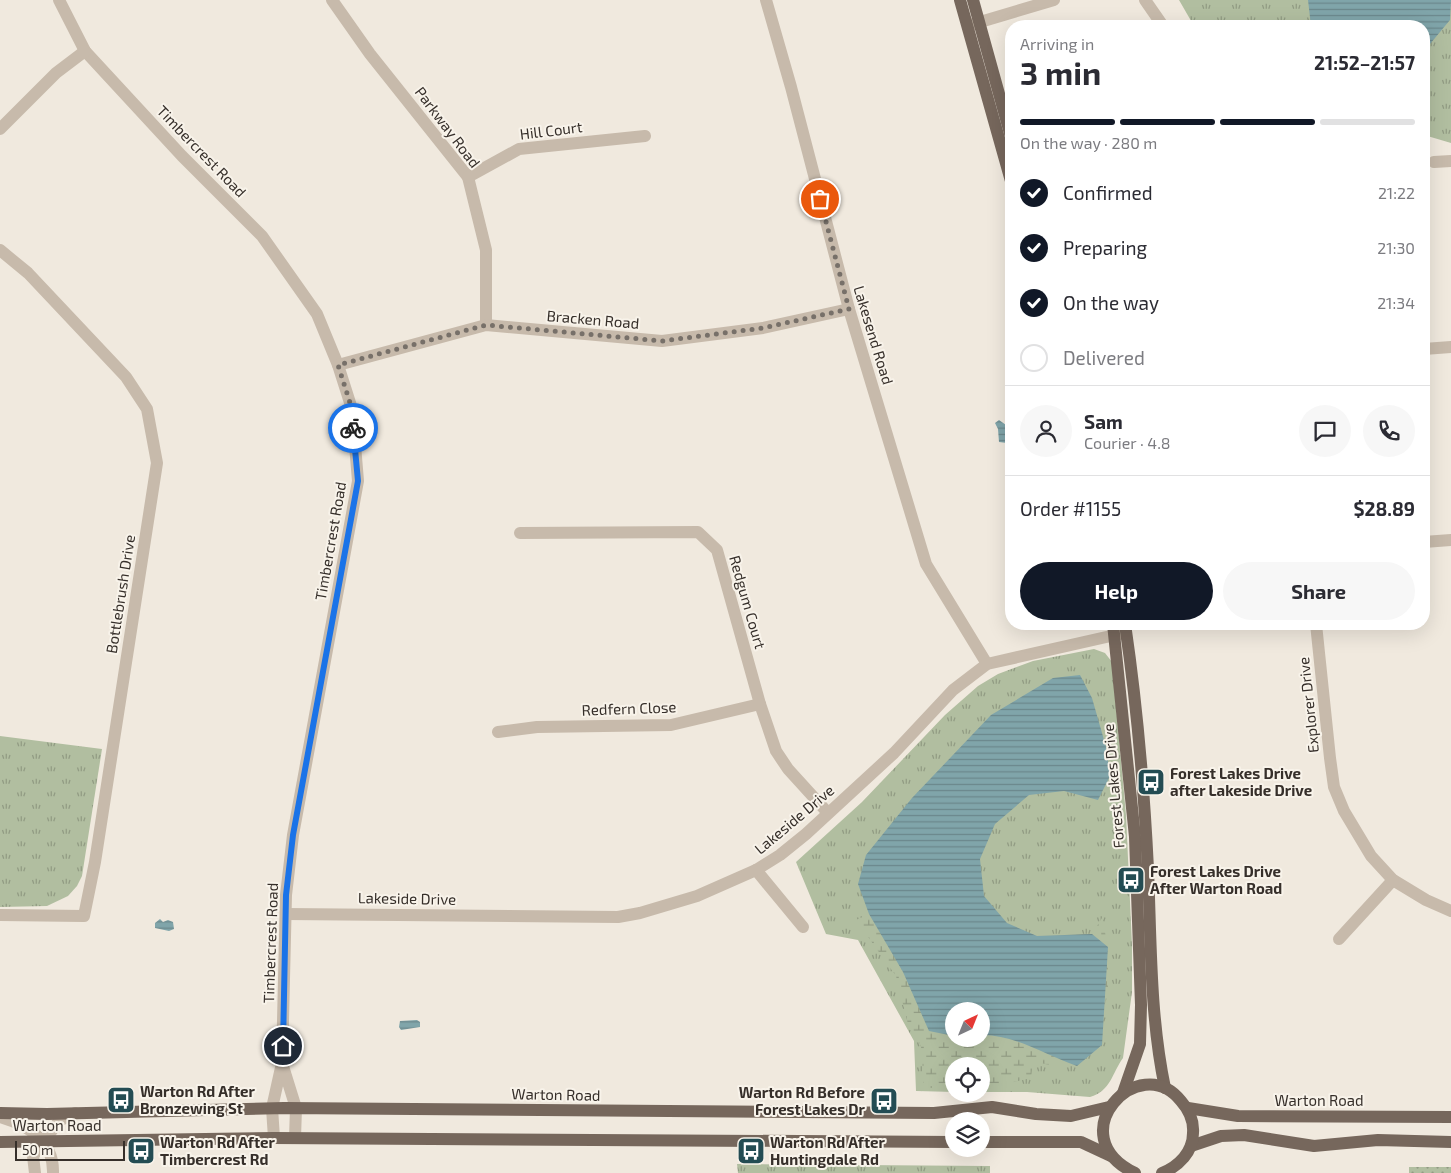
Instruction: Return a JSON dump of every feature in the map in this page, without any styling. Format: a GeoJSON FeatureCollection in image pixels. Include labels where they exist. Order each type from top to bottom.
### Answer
{"type":"FeatureCollection","features":[{"type":"Feature","properties":{"kind":"main road"},"geometry":{"type":"LineString","coordinates":[[960,0],[973,24],[1005,119]]}},
{"type":"Feature","properties":{"kind":"main road"},"geometry":{"type":"LineString","coordinates":[[973,0],[973,24],[1005,155]]}},
{"type":"Feature","properties":{"kind":"main road","name":"Forest Lakes Drive"},"geometry":{"type":"LineString","coordinates":[[1120,630],[1132,670],[1146,836],[1154,1006],[1165,1088]]}},
{"type":"Feature","properties":{"kind":"main road","name":"Forest Lakes Drive"},"geometry":{"type":"LineString","coordinates":[[1120,630],[1135,837],[1141,1005],[1140,1044],[1123,1093]]}},
{"type":"Feature","properties":{"kind":"main road","name":"Warton Road"},"geometry":{"type":"LineString","coordinates":[[0,1112],[75,1113],[296,1108],[934,1113],[992,1107],[1056,1117],[1082,1115],[1109,1107],[1123,1093],[1136,1086],[1151,1085],[1165,1088]]}},
{"type":"Feature","properties":{"kind":"main road"},"geometry":{"type":"LineString","coordinates":[[1165,1088],[1178,1096],[1188,1108],[1192,1120],[1193,1133],[1191,1146],[1184,1158],[1169,1171]]}},
{"type":"Feature","properties":{"kind":"main road"},"geometry":{"type":"LineString","coordinates":[[1109,1107],[1104,1119],[1103,1132],[1105,1144],[1111,1156],[1122,1167],[1135,1173]]}},
{"type":"Feature","properties":{"kind":"main road","name":"Warton Road"},"geometry":{"type":"LineString","coordinates":[[1188,1108],[1238,1116],[1451,1117]]}},
{"type":"Feature","properties":{"kind":"main road"},"geometry":{"type":"LineString","coordinates":[[1191,1146],[1221,1136],[1244,1135],[1314,1146],[1378,1140],[1451,1142]]}},
{"type":"Feature","properties":{"kind":"main road","name":"Warton Road"},"geometry":{"type":"LineString","coordinates":[[0,1142],[274,1138],[945,1142]]}},
{"type":"Feature","properties":{"kind":"main road"},"geometry":{"type":"LineString","coordinates":[[990,1142],[1081,1142],[1111,1156]]}},
{"type":"Feature","properties":{"kind":"street","name":"Timbercrest Road"},"geometry":{"type":"LineString","coordinates":[[60,0],[85,51],[182,156],[262,236],[317,314],[338,365],[352,409],[358,481],[293,835],[286,914],[282,1063],[272,1108],[274,1138]]}},
{"type":"Feature","properties":{"kind":"street","name":"Parkway Road"},"geometry":{"type":"LineString","coordinates":[[332,0],[370,54],[468,177],[486,250],[486,325]]}},
{"type":"Feature","properties":{"kind":"street","name":"Lakesend Road"},"geometry":{"type":"LineString","coordinates":[[766,0],[791,87],[849,309],[926,564],[988,664]]}},
{"type":"Feature","properties":{"kind":"street"},"geometry":{"type":"LineString","coordinates":[[973,24],[1054,0]]}},
{"type":"Feature","properties":{"kind":"street"},"geometry":{"type":"LineString","coordinates":[[1145,0],[1159,20]]}},
{"type":"Feature","properties":{"kind":"street"},"geometry":{"type":"LineString","coordinates":[[0,129],[56,73],[85,51]]}},
{"type":"Feature","properties":{"kind":"street","name":"Hill Court"},"geometry":{"type":"LineString","coordinates":[[468,177],[519,149],[645,136]]}},
{"type":"Feature","properties":{"kind":"street"},"geometry":{"type":"LineString","coordinates":[[1434,162],[1451,161]]}},
{"type":"Feature","properties":{"kind":"street","name":"Bottlebrush Drive"},"geometry":{"type":"LineString","coordinates":[[0,250],[28,273],[126,377],[147,409],[157,463],[95,862],[84,916],[0,915]]}},
{"type":"Feature","properties":{"kind":"street","name":"Bracken Road"},"geometry":{"type":"LineString","coordinates":[[338,365],[486,325],[662,341],[763,328],[849,309]]}},
{"type":"Feature","properties":{"kind":"street"},"geometry":{"type":"LineString","coordinates":[[1430,349],[1451,348]]}},
{"type":"Feature","properties":{"kind":"street","name":"Redgum Court"},"geometry":{"type":"LineString","coordinates":[[520,533],[698,532],[709,541],[716,550],[760,704],[776,750],[788,769],[828,813]]}},
{"type":"Feature","properties":{"kind":"street"},"geometry":{"type":"LineString","coordinates":[[1430,542],[1451,540]]}},
{"type":"Feature","properties":{"kind":"street","name":"Lakeside Drive"},"geometry":{"type":"LineString","coordinates":[[286,914],[618,917],[640,913],[697,896],[756,870],[806,834],[894,753],[953,690],[988,664],[1116,630]]}},
{"type":"Feature","properties":{"kind":"street","name":"Explorer Drive"},"geometry":{"type":"LineString","coordinates":[[1317,630],[1334,786],[1354,831],[1371,856],[1393,880],[1426,900],[1451,911]]}},
{"type":"Feature","properties":{"kind":"street","name":"Redfern Close"},"geometry":{"type":"LineString","coordinates":[[498,732],[537,728],[671,725],[760,704]]}},
{"type":"Feature","properties":{"kind":"street"},"geometry":{"type":"LineString","coordinates":[[756,870],[803,927]]}},
{"type":"Feature","properties":{"kind":"street"},"geometry":{"type":"LineString","coordinates":[[1339,939],[1393,880]]}},
{"type":"Feature","properties":{"kind":"street","name":"Timbercrest Road"},"geometry":{"type":"LineString","coordinates":[[282,1063],[296,1108],[295,1138]]}},
{"type":"Feature","properties":{"kind":"street"},"geometry":{"type":"LineString","coordinates":[[35,1173],[34,1156],[59,1121],[75,1113]]}},
{"type":"Feature","properties":{"kind":"street"},"geometry":{"type":"LineString","coordinates":[[0,1117],[23,1125],[44,1142],[53,1156],[53,1173]]}},
{"type":"Feature","properties":{"kind":"green space"},"geometry":{"type":"Polygon","coordinates":[[[1179,0],[1451,0],[1451,143],[1430,137],[1430,20],[1191,20],[1179,0]]]}},
{"type":"Feature","properties":{"kind":"green space"},"geometry":{"type":"Polygon","coordinates":[[[1094,649],[1105,653],[1112,662],[1126,815],[1132,945],[1132,992],[1123,1058],[1107,1086],[1090,1097],[1027,1092],[990,1092],[990,1057],[945,1057],[945,1092],[916,1091],[914,1041],[858,940],[826,934],[796,862],[862,802],[945,715],[978,686],[998,674],[1033,661],[1094,649]]]}},
{"type":"Feature","properties":{"kind":"green space"},"geometry":{"type":"Polygon","coordinates":[[[0,736],[102,749],[82,876],[77,886],[68,896],[47,906],[0,907],[0,736]]]}},
{"type":"Feature","properties":{"kind":"green space"},"geometry":{"type":"Polygon","coordinates":[[[869,914],[934,1001],[945,1019],[945,1048],[990,1048],[990,1041],[1032,1038],[1037,936],[1092,934],[1102,918],[1108,947],[1108,994],[1094,1039],[1057,1067],[1033,1061],[1031,1078],[993,1087],[990,1087],[990,1057],[945,1057],[945,1087],[924,1088],[921,1046],[908,1024],[896,976],[856,920],[869,914]]]}},
{"type":"Feature","properties":{"kind":"green space"},"geometry":{"type":"Polygon","coordinates":[[[737,1164],[990,1166],[990,1173],[738,1173],[737,1164]]]}},
{"type":"Feature","properties":{"kind":"green space"},"geometry":{"type":"Polygon","coordinates":[[[1409,1167],[1451,1167],[1451,1173],[1409,1173],[1409,1167]]]}},
{"type":"Feature","properties":{"kind":"water"},"geometry":{"type":"Polygon","coordinates":[[[1308,0],[1451,0],[1450,20],[1430,44],[1430,20],[1310,20],[1308,0]]]}},
{"type":"Feature","properties":{"kind":"water"},"geometry":{"type":"Polygon","coordinates":[[[999,420],[1005,424],[1005,443],[999,442],[998,429],[995,423],[999,420]]]}},
{"type":"Feature","properties":{"kind":"water"},"geometry":{"type":"Polygon","coordinates":[[[1080,675],[1092,698],[1106,747],[1110,776],[1098,800],[1064,791],[1029,795],[995,824],[980,859],[984,896],[1007,923],[1037,936],[1092,934],[1108,947],[1102,1045],[1077,1066],[1030,1046],[1006,1038],[990,1036],[990,1002],[945,1002],[945,1034],[929,1031],[903,972],[869,914],[858,884],[866,855],[912,798],[991,715],[1053,678],[1080,675]]]}},
{"type":"Feature","properties":{"kind":"water"},"geometry":{"type":"Polygon","coordinates":[[[160,919],[163,922],[168,920],[173,922],[174,929],[169,931],[155,928],[155,923],[160,919]]]}},
{"type":"Feature","properties":{"kind":"water"},"geometry":{"type":"Polygon","coordinates":[[[417,1020],[420,1022],[420,1027],[401,1030],[399,1027],[400,1021],[417,1020]]]}},
{"type":"Feature","properties":{"kind":"way so far"},"geometry":{"type":"LineString","coordinates":[[353,428],[352,409],[338,365],[486,325],[662,341],[763,328],[849,309],[820,199]]}},
{"type":"Feature","properties":{"kind":"place","name":"Forest Lakes Drive after Lakeside Drive"},"geometry":{"type":"Point","coordinates":[1151,782]}},
{"type":"Feature","properties":{"kind":"place","name":"Forest Lakes Drive After Warton Road"},"geometry":{"type":"Point","coordinates":[1131,880]}},
{"type":"Feature","properties":{"kind":"place","name":"Warton Rd After Bronzewing St"},"geometry":{"type":"Point","coordinates":[121,1100]}},
{"type":"Feature","properties":{"kind":"place","name":"Warton Rd Before Forest Lakes Dr"},"geometry":{"type":"Point","coordinates":[884,1101]}},
{"type":"Feature","properties":{"kind":"place","name":"Warton Rd After Timbercrest Rd"},"geometry":{"type":"Point","coordinates":[141,1151]}},
{"type":"Feature","properties":{"kind":"place","name":"Warton Rd After Huntingdale Rd"},"geometry":{"type":"Point","coordinates":[751,1151]}},
{"type":"Feature","properties":{"kind":"route"},"geometry":{"type":"LineString","coordinates":[[283,1046],[286,895],[293,835],[355,504],[358,481],[353,428]]}}]}
